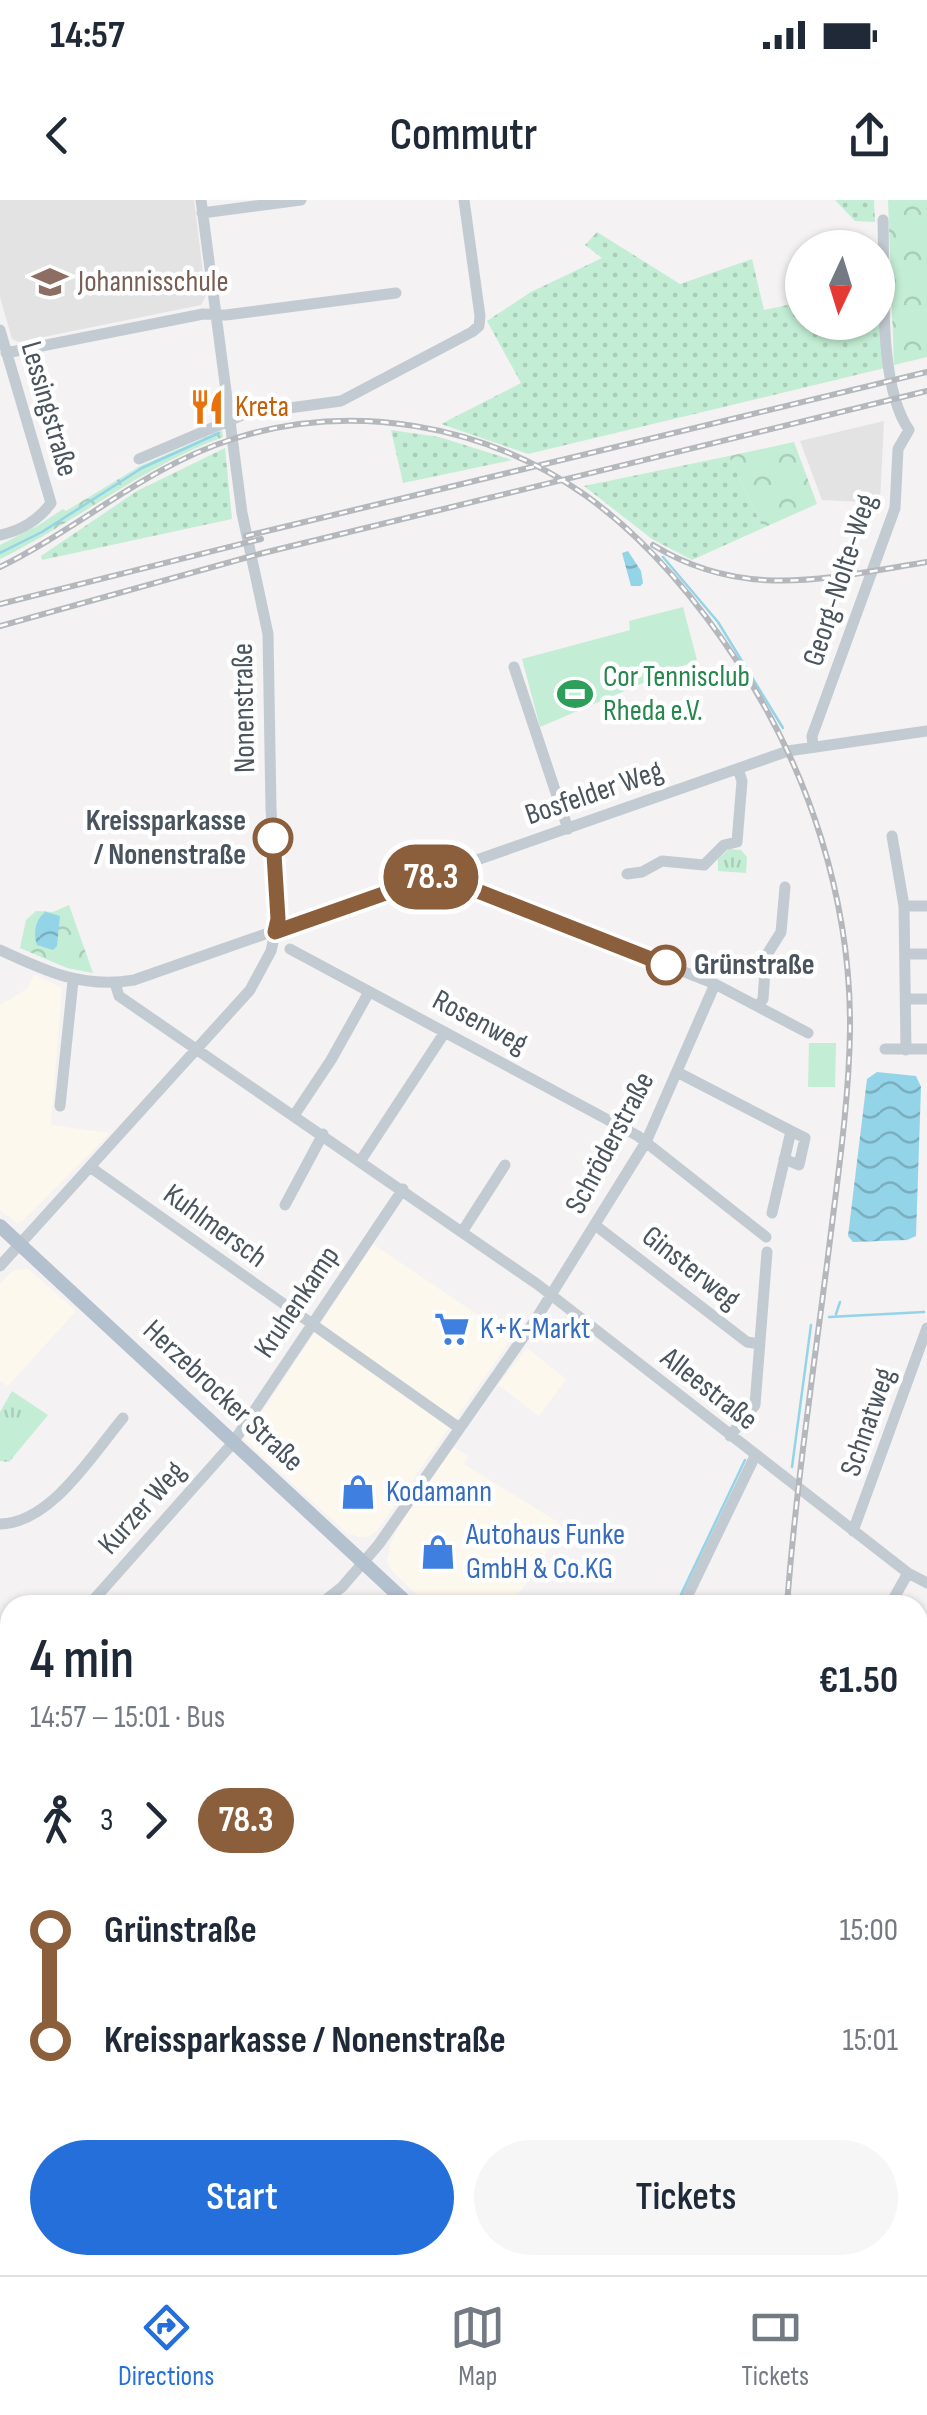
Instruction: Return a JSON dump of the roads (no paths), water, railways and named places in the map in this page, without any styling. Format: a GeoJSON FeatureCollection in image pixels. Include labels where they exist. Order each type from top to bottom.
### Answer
{"type":"FeatureCollection","features":[{"type":"Feature","properties":{"kind":"main road","name":"Herzebrocker Straße"},"geometry":{"type":"LineString","coordinates":[[0,1226],[399,1595]]}},
{"type":"Feature","properties":{"kind":"street"},"geometry":{"type":"LineString","coordinates":[[201,206],[300,200]]}},
{"type":"Feature","properties":{"kind":"street"},"geometry":{"type":"LineString","coordinates":[[138,458],[230,418],[341,401],[472,332],[479,326],[480,316],[464,200]]}},
{"type":"Feature","properties":{"kind":"street","name":"Nonenstraße"},"geometry":{"type":"LineString","coordinates":[[0,1266],[250,990],[263,968],[278,919],[271,809],[268,634],[243,519],[201,206]]}},
{"type":"Feature","properties":{"kind":"street","name":"Georg-Nolte-Weg"},"geometry":{"type":"LineString","coordinates":[[813,746],[812,736],[896,508],[898,449],[909,430],[900,417],[887,351],[883,220]]}},
{"type":"Feature","properties":{"kind":"street"},"geometry":{"type":"LineString","coordinates":[[6,353],[203,314],[396,292]]}},
{"type":"Feature","properties":{"kind":"street","name":"Lessingstraße"},"geometry":{"type":"LineString","coordinates":[[0,330],[51,503],[42,515],[12,533],[0,535]]}},
{"type":"Feature","properties":{"kind":"street"},"geometry":{"type":"LineString","coordinates":[[514,667],[568,828]]}},
{"type":"Feature","properties":{"kind":"street","name":"Bosfelder Weg"},"geometry":{"type":"LineString","coordinates":[[0,950],[72,980],[115,983],[148,976],[813,746],[927,731]]}},
{"type":"Feature","properties":{"kind":"street"},"geometry":{"type":"LineString","coordinates":[[628,874],[642,872],[662,861],[704,864],[724,844],[737,842],[742,781],[738,770]]}},
{"type":"Feature","properties":{"kind":"street"},"geometry":{"type":"LineString","coordinates":[[892,836],[904,906],[906,1050]]}},
{"type":"Feature","properties":{"kind":"street"},"geometry":{"type":"LineString","coordinates":[[454,869],[470,888],[715,984],[808,1033]]}},
{"type":"Feature","properties":{"kind":"street"},"geometry":{"type":"LineString","coordinates":[[759,1005],[766,956],[781,932],[785,887]]}},
{"type":"Feature","properties":{"kind":"street"},"geometry":{"type":"LineString","coordinates":[[904,906],[927,906]]}},
{"type":"Feature","properties":{"kind":"street","name":"Rosenweg"},"geometry":{"type":"LineString","coordinates":[[290,950],[646,1142],[766,1237]]}},
{"type":"Feature","properties":{"kind":"street"},"geometry":{"type":"LineString","coordinates":[[906,954],[927,954]]}},
{"type":"Feature","properties":{"kind":"street"},"geometry":{"type":"LineString","coordinates":[[60,1106],[72,980]]}},
{"type":"Feature","properties":{"kind":"street","name":"Alleestraße"},"geometry":{"type":"LineString","coordinates":[[115,983],[119,996],[324,1134],[550,1294],[755,1456],[908,1573],[927,1583]]}},
{"type":"Feature","properties":{"kind":"street","name":"Schröderstraße"},"geometry":{"type":"LineString","coordinates":[[332,1595],[364,1562],[536,1319],[595,1225],[646,1142],[715,984]]}},
{"type":"Feature","properties":{"kind":"street"},"geometry":{"type":"LineString","coordinates":[[295,1114],[369,992]]}},
{"type":"Feature","properties":{"kind":"street"},"geometry":{"type":"LineString","coordinates":[[906,999],[927,999]]}},
{"type":"Feature","properties":{"kind":"street"},"geometry":{"type":"LineString","coordinates":[[361,1160],[444,1032]]}},
{"type":"Feature","properties":{"kind":"street"},"geometry":{"type":"LineString","coordinates":[[885,1049],[927,1050]]}},
{"type":"Feature","properties":{"kind":"street"},"geometry":{"type":"LineString","coordinates":[[676,1072],[791,1131],[772,1213]]}},
{"type":"Feature","properties":{"kind":"street"},"geometry":{"type":"LineString","coordinates":[[285,1206],[324,1134]]}},
{"type":"Feature","properties":{"kind":"street"},"geometry":{"type":"LineString","coordinates":[[462,1232],[505,1164]]}},
{"type":"Feature","properties":{"kind":"street","name":"Kuhlmersch"},"geometry":{"type":"LineString","coordinates":[[90,1167],[458,1427]]}},
{"type":"Feature","properties":{"kind":"street","name":"Kruhenkamp"},"geometry":{"type":"LineString","coordinates":[[232,1444],[403,1189]]}},
{"type":"Feature","properties":{"kind":"street","name":"Ginsterweg"},"geometry":{"type":"LineString","coordinates":[[595,1225],[748,1342],[760,1344]]}},
{"type":"Feature","properties":{"kind":"street"},"geometry":{"type":"LineString","coordinates":[[730,1436],[754,1405],[768,1252]]}},
{"type":"Feature","properties":{"kind":"street"},"geometry":{"type":"LineString","coordinates":[[536,1319],[570,1312]]}},
{"type":"Feature","properties":{"kind":"street","name":"Schnatweg"},"geometry":{"type":"LineString","coordinates":[[853,1531],[927,1328]]}},
{"type":"Feature","properties":{"kind":"street"},"geometry":{"type":"LineString","coordinates":[[0,1524],[15,1524],[43,1511],[123,1418]]}},
{"type":"Feature","properties":{"kind":"street","name":"Kurzer Weg"},"geometry":{"type":"LineString","coordinates":[[98,1595],[232,1444]]}},
{"type":"Feature","properties":{"kind":"street"},"geometry":{"type":"LineString","coordinates":[[687,1595],[755,1456]]}},
{"type":"Feature","properties":{"kind":"street"},"geometry":{"type":"LineString","coordinates":[[896,1595],[908,1573]]}},
{"type":"Feature","properties":{"kind":"water"},"geometry":{"type":"Polygon","coordinates":[[[628,551],[641,571],[640,586],[631,586],[622,553],[628,551]]]}},
{"type":"Feature","properties":{"kind":"water"},"geometry":{"type":"Polygon","coordinates":[[[46,912],[60,916],[57,946],[53,950],[37,945],[36,941],[37,922],[46,912]]]}},
{"type":"Feature","properties":{"kind":"water"},"geometry":{"type":"Polygon","coordinates":[[[877,1072],[916,1076],[921,1087],[916,1236],[907,1240],[853,1242],[848,1236],[867,1079],[877,1072]]]}},
{"type":"Feature","properties":{"kind":"waterway"},"geometry":{"type":"LineString","coordinates":[[0,553],[42,532],[142,468],[219,433]]}},
{"type":"Feature","properties":{"kind":"waterway"},"geometry":{"type":"LineString","coordinates":[[663,557],[718,622],[783,728]]}},
{"type":"Feature","properties":{"kind":"waterway"},"geometry":{"type":"LineString","coordinates":[[836,1314],[840,1302]]}},
{"type":"Feature","properties":{"kind":"waterway"},"geometry":{"type":"LineString","coordinates":[[829,1317],[924,1312]]}},
{"type":"Feature","properties":{"kind":"waterway"},"geometry":{"type":"LineString","coordinates":[[792,1467],[811,1325]]}},
{"type":"Feature","properties":{"kind":"waterway"},"geometry":{"type":"LineString","coordinates":[[681,1595],[745,1460]]}},
{"type":"Feature","properties":{"kind":"railway"},"geometry":{"type":"LineString","coordinates":[[246,536],[927,372]]}},
{"type":"Feature","properties":{"kind":"railway"},"geometry":{"type":"LineString","coordinates":[[0,626],[263,553],[927,391]]}},
{"type":"Feature","properties":{"kind":"railway"},"geometry":{"type":"LineString","coordinates":[[0,567],[143,481],[202,451],[278,428],[370,421],[460,436],[546,471],[585,495],[629,531],[670,572],[706,617],[764,705],[805,792],[834,885],[848,981],[850,1029],[845,1111],[788,1595]]}},
{"type":"Feature","properties":{"kind":"railway"},"geometry":{"type":"LineString","coordinates":[[0,604],[261,539]]}},
{"type":"Feature","properties":{"kind":"railway"},"geometry":{"type":"LineString","coordinates":[[653,545],[720,574],[754,579],[821,578],[927,562]]}},
{"type":"Feature","properties":{"kind":"place","name":"Johannisschule"},"geometry":{"type":"Point","coordinates":[50,282]}},
{"type":"Feature","properties":{"kind":"place","name":"Kreta"},"geometry":{"type":"Point","coordinates":[207,407]}},
{"type":"Feature","properties":{"kind":"place","name":"Cor Tennisclub Rheda e.V."},"geometry":{"type":"Point","coordinates":[575,694]}},
{"type":"Feature","properties":{"kind":"place","name":"Kreissparkasse / Nonenstraße"},"geometry":{"type":"Point","coordinates":[273,838]}},
{"type":"Feature","properties":{"kind":"place","name":"Grünstraße"},"geometry":{"type":"Point","coordinates":[666,965]}},
{"type":"Feature","properties":{"kind":"place","name":"K+K-Markt"},"geometry":{"type":"Point","coordinates":[452,1329]}},
{"type":"Feature","properties":{"kind":"place","name":"Kodamann"},"geometry":{"type":"Point","coordinates":[358,1492]}},
{"type":"Feature","properties":{"kind":"place","name":"Autohaus Funke GmbH & Co.KG"},"geometry":{"type":"Point","coordinates":[438,1552]}}]}
